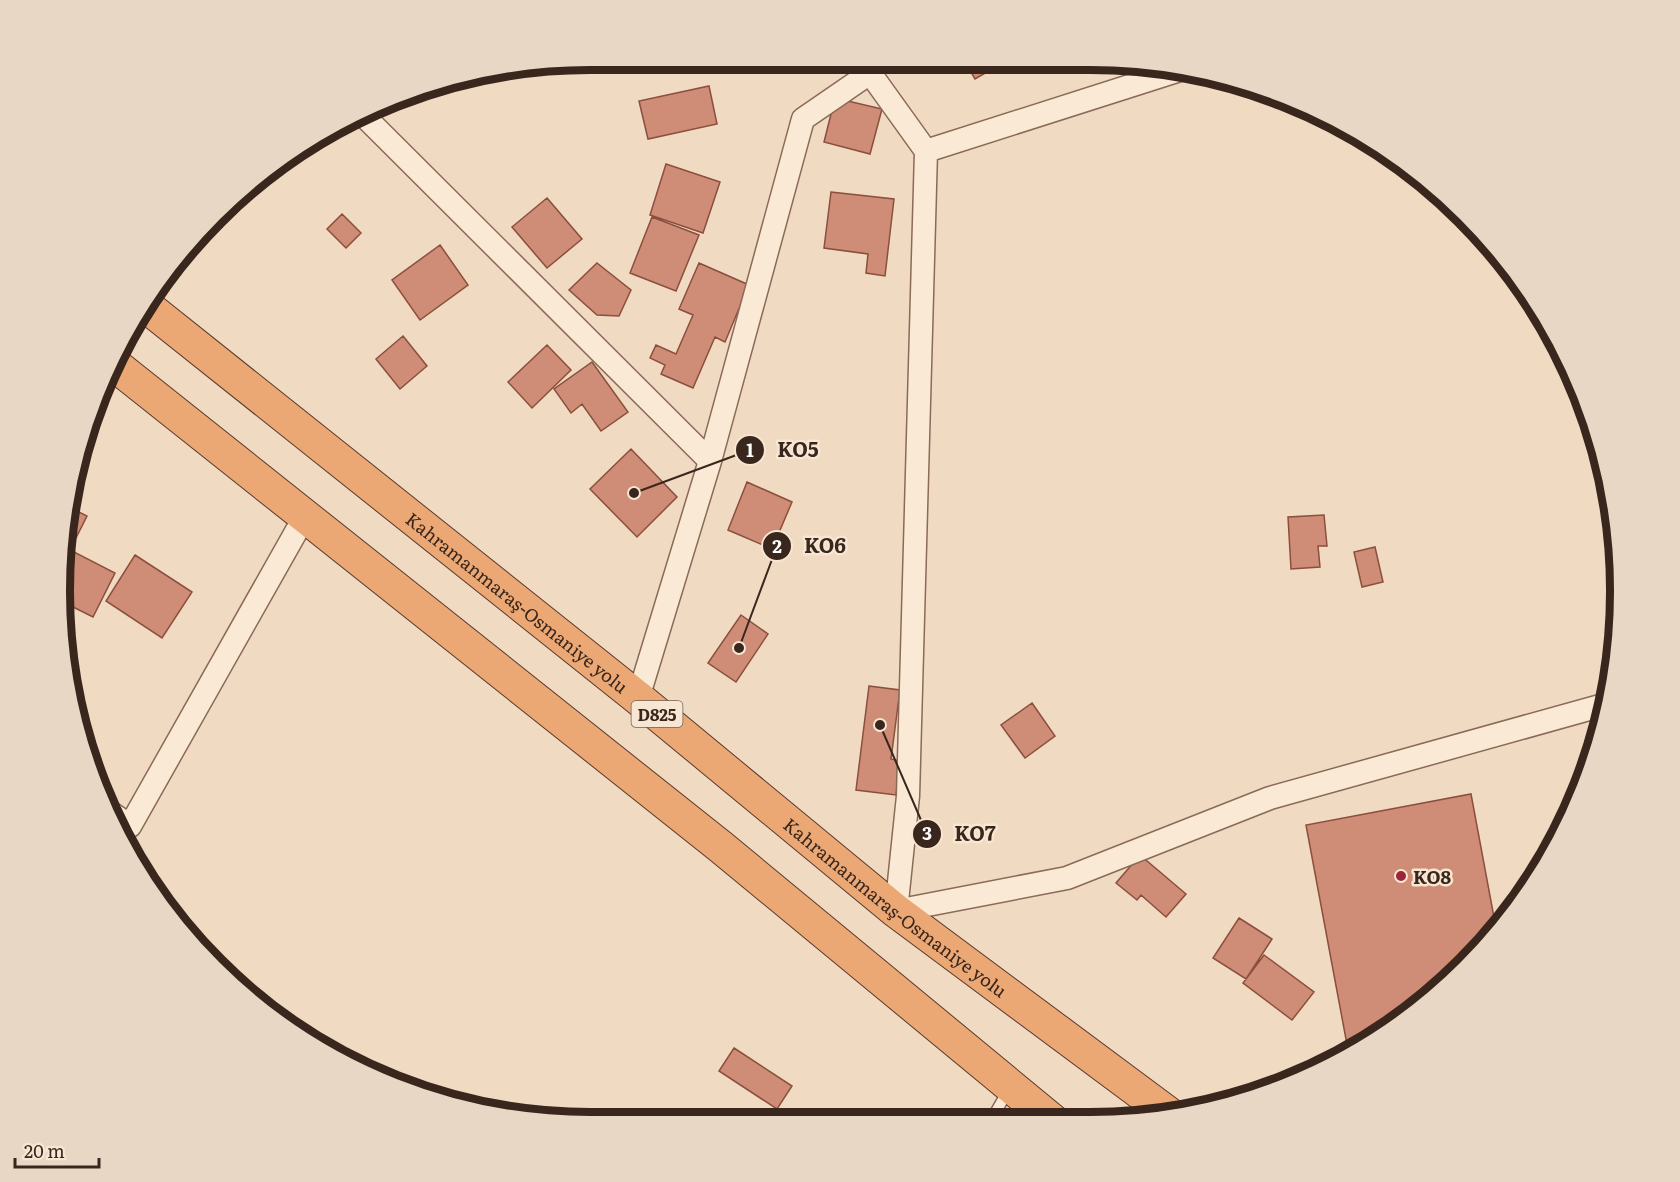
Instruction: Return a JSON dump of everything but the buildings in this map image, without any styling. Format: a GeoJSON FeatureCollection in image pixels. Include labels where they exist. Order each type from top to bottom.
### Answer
{"type":"FeatureCollection","features":[{"type":"Feature","properties":{"kind":"highway","name":"Kahramanmaraş-Osmaniye yolu"},"geometry":{"type":"LineString","coordinates":[[152,311],[638,698],[896,911],[1159,1107]]}},
{"type":"Feature","properties":{"kind":"highway"},"geometry":{"type":"LineString","coordinates":[[120,369],[721,847],[1042,1112]]}},
{"type":"Feature","properties":{"kind":"street"},"geometry":{"type":"LineString","coordinates":[[638,698],[710,461],[803,119],[863,70]]}},
{"type":"Feature","properties":{"kind":"street"},"geometry":{"type":"LineString","coordinates":[[869,70],[926,151],[908,796],[896,911],[1067,878],[1270,798],[1596,707]]}},
{"type":"Feature","properties":{"kind":"street"},"geometry":{"type":"LineString","coordinates":[[926,151],[1162,76]]}},
{"type":"Feature","properties":{"kind":"street"},"geometry":{"type":"LineString","coordinates":[[369,121],[710,461]]}},
{"type":"Feature","properties":{"kind":"street"},"geometry":{"type":"LineString","coordinates":[[129,830],[306,516]]}},
{"type":"Feature","properties":{"kind":"lane"},"geometry":{"type":"LineString","coordinates":[[996,1112],[1011,1086]]}},
{"type":"Feature","properties":{"kind":"place","name":"KO5"},"geometry":{"type":"Point","coordinates":[634,493]}},
{"type":"Feature","properties":{"kind":"place","name":"KO6"},"geometry":{"type":"Point","coordinates":[739,648]}},
{"type":"Feature","properties":{"kind":"place","name":"KO7"},"geometry":{"type":"Point","coordinates":[880,725]}},
{"type":"Feature","properties":{"kind":"place","name":"KO8"},"geometry":{"type":"Point","coordinates":[1401,876]}}]}
